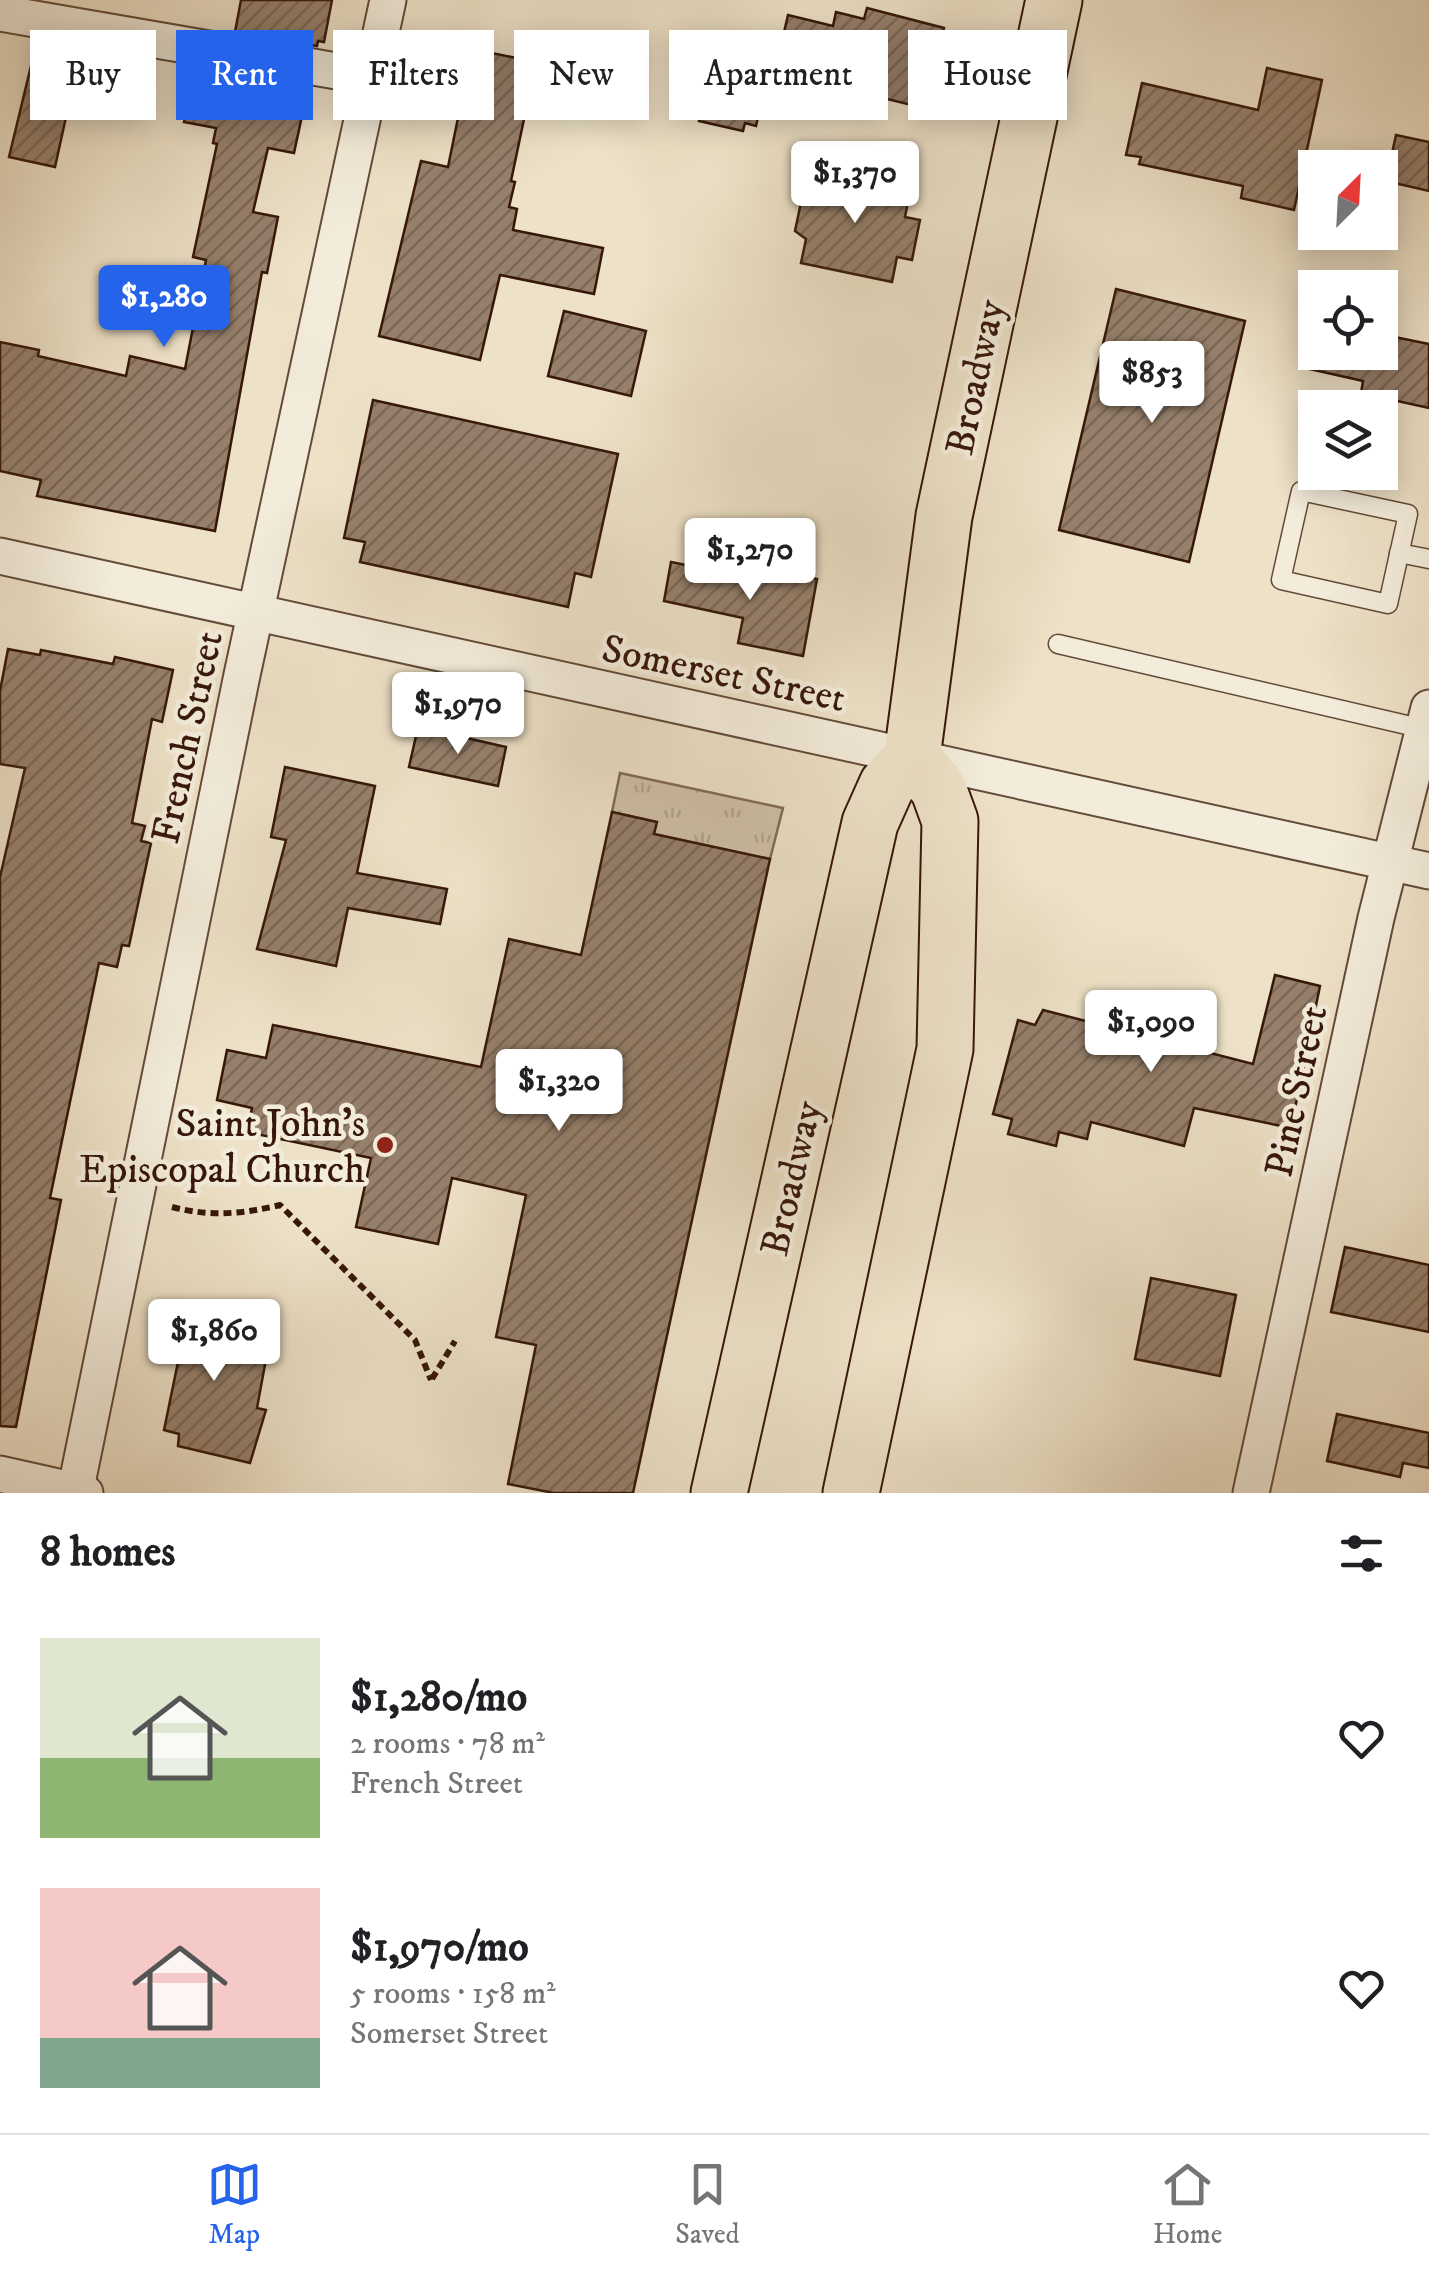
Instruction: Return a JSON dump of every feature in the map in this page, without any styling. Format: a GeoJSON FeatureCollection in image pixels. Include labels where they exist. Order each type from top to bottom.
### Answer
{"type":"FeatureCollection","features":[{"type":"Feature","properties":{"kind":"main road","name":"Broadway"},"geometry":{"type":"LineString","coordinates":[[719,1493],[870,823],[888,785],[912,756],[944,516],[1054,0]]}},
{"type":"Feature","properties":{"kind":"main road"},"geometry":{"type":"LineString","coordinates":[[851,1493],[945,1048],[950,822],[938,788],[912,756]]}},
{"type":"Feature","properties":{"kind":"street","name":"French Street"},"geometry":{"type":"LineString","coordinates":[[381,30],[388,0]]}},
{"type":"Feature","properties":{"kind":"street"},"geometry":{"type":"LineString","coordinates":[[0,13],[333,71]]}},
{"type":"Feature","properties":{"kind":"street","name":"French Street"},"geometry":{"type":"LineString","coordinates":[[78,1492],[256,613],[362,120]]}},
{"type":"Feature","properties":{"kind":"street","name":"Somerset Street"},"geometry":{"type":"LineString","coordinates":[[0,556],[1429,871]]}},
{"type":"Feature","properties":{"kind":"street","name":"Pine Street"},"geometry":{"type":"LineString","coordinates":[[1251,1493],[1391,863],[1427,719]]}},
{"type":"Feature","properties":{"kind":"street"},"geometry":{"type":"LineString","coordinates":[[0,1474],[78,1492]]}},
{"type":"Feature","properties":{"kind":"lane"},"geometry":{"type":"LineString","coordinates":[[1301,490],[1408,514],[1399,553],[1388,604],[1281,580],[1301,490]]}},
{"type":"Feature","properties":{"kind":"lane"},"geometry":{"type":"LineString","coordinates":[[1399,553],[1429,559]]}},
{"type":"Feature","properties":{"kind":"lane"},"geometry":{"type":"LineString","coordinates":[[1058,644],[1427,719]]}},
{"type":"Feature","properties":{"kind":"path"},"geometry":{"type":"LineString","coordinates":[[172,1207],[201,1215],[240,1214],[280,1205],[416,1340],[431,1380],[455,1341]]}},
{"type":"Feature","properties":{"kind":"green space"},"geometry":{"type":"Polygon","coordinates":[[[620,773],[783,808],[770,859],[654,834],[656,822],[612,812],[620,773]]]}},
{"type":"Feature","properties":{"kind":"building"},"geometry":{"type":"Polygon","coordinates":[[[241,0],[332,0],[324,42],[318,41],[317,46],[313,45],[313,30],[235,30],[241,0]]]}},
{"type":"Feature","properties":{"kind":"building"},"geometry":{"type":"Polygon","coordinates":[[[867,8],[944,28],[908,30],[908,104],[888,99],[888,30],[785,30],[788,15],[833,26],[836,12],[864,19],[867,8]]]}},
{"type":"Feature","properties":{"kind":"building"},"geometry":{"type":"Polygon","coordinates":[[[494,53],[514,58],[514,120],[524,120],[511,181],[515,182],[509,207],[517,209],[513,230],[603,248],[594,294],[500,275],[480,360],[379,336],[421,161],[448,167],[458,120],[494,120],[494,53]]]}},
{"type":"Feature","properties":{"kind":"building"},"geometry":{"type":"Polygon","coordinates":[[[1267,68],[1322,80],[1307,150],[1298,150],[1294,210],[1241,198],[1243,186],[1139,164],[1141,157],[1126,155],[1142,83],[1258,110],[1267,68]]]}},
{"type":"Feature","properties":{"kind":"building"},"geometry":{"type":"Polygon","coordinates":[[[30,70],[30,120],[65,120],[55,167],[9,157],[30,70]]]}},
{"type":"Feature","properties":{"kind":"building"},"geometry":{"type":"Polygon","coordinates":[[[301,120],[294,153],[268,148],[253,212],[278,217],[267,273],[262,272],[215,531],[37,496],[41,480],[0,471],[0,342],[39,350],[38,356],[126,376],[130,356],[185,369],[206,260],[193,257],[217,144],[213,143],[216,128],[184,122],[301,120]]]}},
{"type":"Feature","properties":{"kind":"building"},"geometry":{"type":"Polygon","coordinates":[[[757,120],[756,126],[745,123],[743,131],[699,121],[757,120]]]}},
{"type":"Feature","properties":{"kind":"building"},"geometry":{"type":"Polygon","coordinates":[[[1396,135],[1429,142],[1429,191],[1398,184],[1398,150],[1393,150],[1396,135]]]}},
{"type":"Feature","properties":{"kind":"building"},"geometry":{"type":"Polygon","coordinates":[[[808,169],[910,191],[905,217],[920,220],[912,260],[897,257],[892,282],[801,263],[806,239],[795,231],[808,169]]]}},
{"type":"Feature","properties":{"kind":"building"},"geometry":{"type":"Polygon","coordinates":[[[1116,289],[1245,321],[1189,562],[1059,530],[1116,289]]]}},
{"type":"Feature","properties":{"kind":"building"},"geometry":{"type":"Polygon","coordinates":[[[564,311],[646,331],[631,396],[548,376],[564,311]]]}},
{"type":"Feature","properties":{"kind":"building"},"geometry":{"type":"Polygon","coordinates":[[[1398,338],[1429,344],[1429,408],[1398,401],[1398,390],[1362,390],[1363,381],[1314,370],[1398,370],[1398,338]]]}},
{"type":"Feature","properties":{"kind":"building"},"geometry":{"type":"Polygon","coordinates":[[[373,400],[618,454],[591,577],[575,573],[568,607],[360,562],[365,542],[344,538],[373,400]]]}},
{"type":"Feature","properties":{"kind":"building"},"geometry":{"type":"Polygon","coordinates":[[[671,562],[747,577],[749,566],[817,579],[803,656],[738,643],[743,618],[664,601],[671,562]]]}},
{"type":"Feature","properties":{"kind":"building"},"geometry":{"type":"Polygon","coordinates":[[[8,649],[40,655],[41,650],[113,664],[115,657],[173,670],[162,722],[152,719],[132,823],[145,826],[141,841],[151,843],[129,946],[122,945],[117,967],[99,963],[50,1198],[61,1200],[16,1427],[0,1426],[0,877],[25,768],[0,764],[0,691],[8,649]]]}},
{"type":"Feature","properties":{"kind":"building"},"geometry":{"type":"Polygon","coordinates":[[[418,727],[506,747],[498,786],[409,767],[418,727]]]}},
{"type":"Feature","properties":{"kind":"building"},"geometry":{"type":"Polygon","coordinates":[[[285,767],[375,786],[357,873],[447,889],[440,924],[348,908],[336,966],[257,949],[286,840],[271,837],[285,767]]]}},
{"type":"Feature","properties":{"kind":"building"},"geometry":{"type":"Polygon","coordinates":[[[612,812],[657,822],[654,834],[770,859],[633,1493],[554,1493],[508,1484],[536,1345],[496,1337],[526,1195],[452,1178],[438,1244],[356,1227],[371,1158],[247,1132],[252,1108],[217,1100],[227,1050],[266,1058],[273,1025],[481,1067],[509,939],[581,955],[612,812]]]}},
{"type":"Feature","properties":{"kind":"building"},"geometry":{"type":"Polygon","coordinates":[[[1275,975],[1320,986],[1291,1128],[1194,1108],[1184,1146],[1091,1122],[1087,1139],[1059,1132],[1056,1146],[1008,1134],[1012,1119],[993,1114],[1018,1020],[1035,1025],[1043,1010],[1253,1064],[1275,975]]]}},
{"type":"Feature","properties":{"kind":"building"},"geometry":{"type":"Polygon","coordinates":[[[1345,1247],[1429,1265],[1429,1332],[1331,1312],[1345,1247]]]}},
{"type":"Feature","properties":{"kind":"building"},"geometry":{"type":"Polygon","coordinates":[[[1151,1278],[1236,1295],[1220,1376],[1135,1359],[1151,1278]]]}},
{"type":"Feature","properties":{"kind":"building"},"geometry":{"type":"Polygon","coordinates":[[[160,1311],[271,1332],[257,1408],[266,1410],[250,1463],[178,1446],[179,1434],[164,1430],[178,1362],[151,1357],[160,1311]]]}},
{"type":"Feature","properties":{"kind":"building"},"geometry":{"type":"Polygon","coordinates":[[[1337,1414],[1429,1433],[1429,1468],[1403,1463],[1400,1477],[1327,1461],[1337,1414]]]}},
{"type":"Feature","properties":{"kind":"place","name":"Saint John's Episcopal Church"},"geometry":{"type":"Point","coordinates":[385,1145]}}]}
